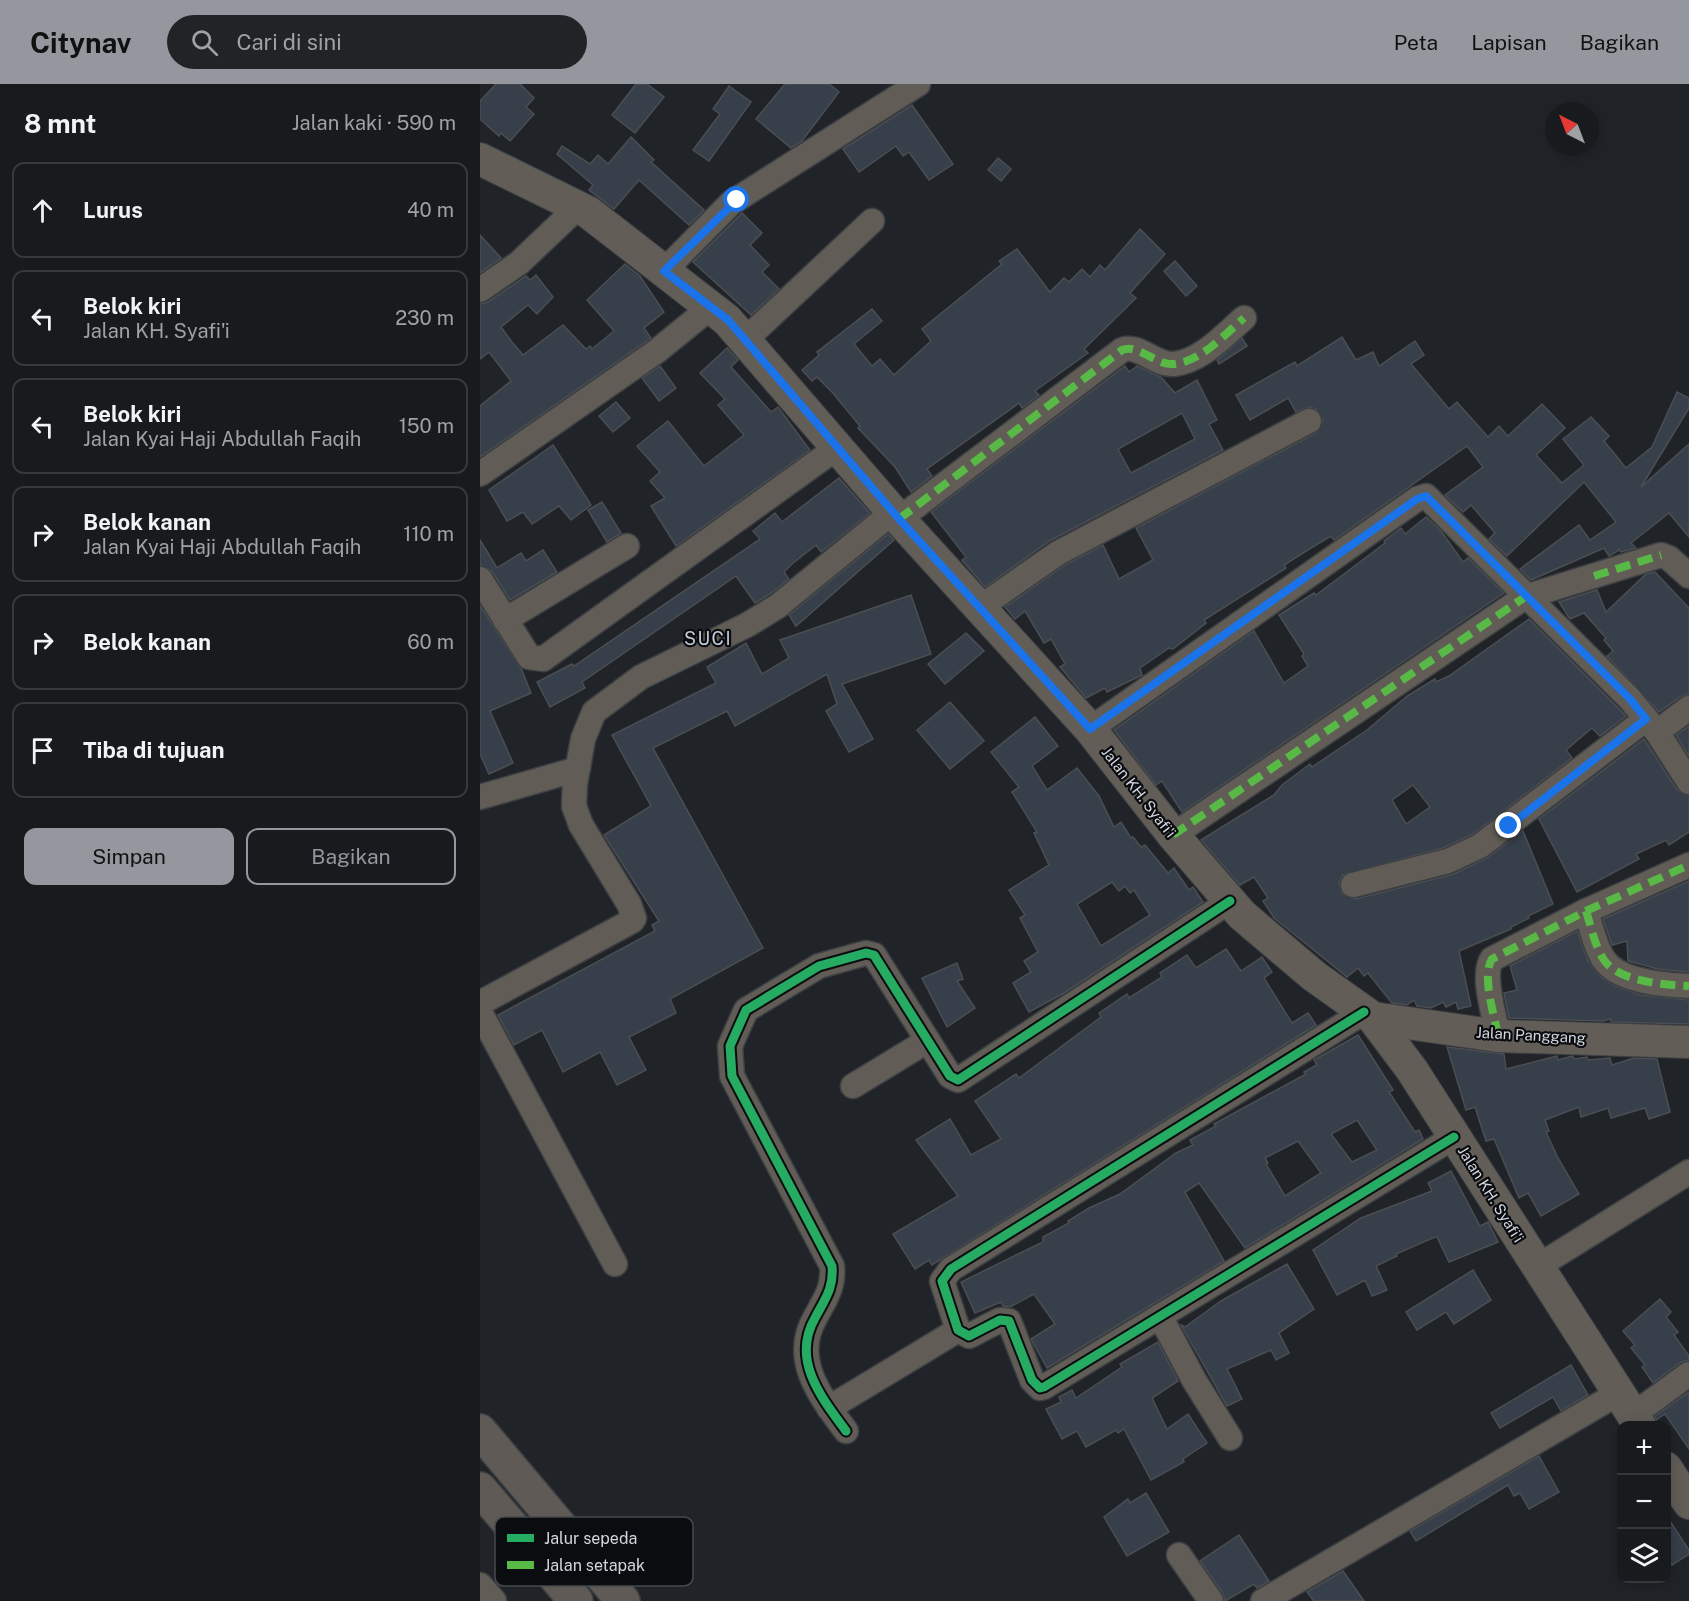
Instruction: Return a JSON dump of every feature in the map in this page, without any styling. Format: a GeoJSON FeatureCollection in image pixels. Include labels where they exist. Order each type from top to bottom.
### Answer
{"type":"FeatureCollection","features":[{"type":"Feature","properties":{"kind":"highway"},"geometry":{"type":"LineString","coordinates":[[480,1431],[552,1517]]}},
{"type":"Feature","properties":{"kind":"highway"},"geometry":{"type":"LineString","coordinates":[[480,1489],[504,1517]]}},
{"type":"Feature","properties":{"kind":"highway"},"geometry":{"type":"LineString","coordinates":[[563,1586],[576,1601]]}},
{"type":"Feature","properties":{"kind":"highway"},"geometry":{"type":"LineString","coordinates":[[610,1586],[623,1601]]}},
{"type":"Feature","properties":{"kind":"main road","name":"Jalan KH. Syafi'i"},"geometry":{"type":"LineString","coordinates":[[480,159],[579,206],[728,320],[896,515],[1090,729],[1173,835],[1242,915],[1314,976],[1368,1015],[1412,1070],[1630,1411]]}},
{"type":"Feature","properties":{"kind":"main road","name":"Jalan Panggang"},"geometry":{"type":"LineString","coordinates":[[1368,1015],[1498,1036],[1689,1042]]}},
{"type":"Feature","properties":{"kind":"main road"},"geometry":{"type":"LineString","coordinates":[[1671,1475],[1689,1503]]}},
{"type":"Feature","properties":{"kind":"street"},"geometry":{"type":"LineString","coordinates":[[664,271],[731,203],[918,84]]}},
{"type":"Feature","properties":{"kind":"street"},"geometry":{"type":"LineString","coordinates":[[480,290],[519,263],[579,206]]}},
{"type":"Feature","properties":{"kind":"street"},"geometry":{"type":"LineString","coordinates":[[745,340],[872,221]]}},
{"type":"Feature","properties":{"kind":"street"},"geometry":{"type":"LineString","coordinates":[[480,474],[657,351],[711,307]]}},
{"type":"Feature","properties":{"kind":"street"},"geometry":{"type":"LineString","coordinates":[[480,1003],[634,918],[629,904],[581,825],[574,806],[584,739],[594,712],[641,677],[747,625],[778,606],[896,515],[1122,350],[1128,347],[1163,363],[1188,361],[1201,354],[1244,318]]}},
{"type":"Feature","properties":{"kind":"street"},"geometry":{"type":"LineString","coordinates":[[979,608],[1058,553],[1309,421]]}},
{"type":"Feature","properties":{"kind":"street"},"geometry":{"type":"LineString","coordinates":[[480,579],[529,657],[543,659],[838,447]]}},
{"type":"Feature","properties":{"kind":"street"},"geometry":{"type":"LineString","coordinates":[[1090,729],[1422,496],[1432,502],[1630,699],[1652,726],[1689,782]]}},
{"type":"Feature","properties":{"kind":"street"},"geometry":{"type":"LineString","coordinates":[[505,620],[627,546]]}},
{"type":"Feature","properties":{"kind":"street"},"geometry":{"type":"LineString","coordinates":[[1173,835],[1526,597],[1661,555],[1669,558],[1689,576]]}},
{"type":"Feature","properties":{"kind":"street"},"geometry":{"type":"LineString","coordinates":[[1353,885],[1448,861],[1480,846],[1652,726],[1689,708]]}},
{"type":"Feature","properties":{"kind":"street"},"geometry":{"type":"LineString","coordinates":[[480,797],[578,769]]}},
{"type":"Feature","properties":{"kind":"street"},"geometry":{"type":"LineString","coordinates":[[1498,1036],[1488,978],[1488,965],[1492,959],[1586,911],[1689,865]]}},
{"type":"Feature","properties":{"kind":"street"},"geometry":{"type":"LineString","coordinates":[[846,1431],[814,1383],[806,1360],[806,1334],[831,1292],[834,1280],[832,1266],[741,1099],[732,1076],[730,1046],[746,1010],[819,966],[866,953],[874,955],[881,962],[950,1076],[955,1080],[962,1079],[1230,901]]}},
{"type":"Feature","properties":{"kind":"street"},"geometry":{"type":"LineString","coordinates":[[1586,911],[1601,953],[1610,966],[1640,980],[1689,986]]}},
{"type":"Feature","properties":{"kind":"street"},"geometry":{"type":"LineString","coordinates":[[480,1012],[615,1264]]}},
{"type":"Feature","properties":{"kind":"street"},"geometry":{"type":"LineString","coordinates":[[1368,1015],[951,1269],[942,1281],[958,1330],[969,1336],[1000,1320],[1009,1321],[1032,1380],[1040,1388],[1454,1137]]}},
{"type":"Feature","properties":{"kind":"street"},"geometry":{"type":"LineString","coordinates":[[853,1086],[927,1041]]}},
{"type":"Feature","properties":{"kind":"street"},"geometry":{"type":"LineString","coordinates":[[1537,1267],[1689,1173]]}},
{"type":"Feature","properties":{"kind":"street"},"geometry":{"type":"LineString","coordinates":[[1160,1316],[1194,1380],[1230,1438]]}},
{"type":"Feature","properties":{"kind":"street"},"geometry":{"type":"LineString","coordinates":[[830,1408],[958,1330]]}},
{"type":"Feature","properties":{"kind":"street"},"geometry":{"type":"LineString","coordinates":[[1263,1601],[1630,1411],[1689,1374]]}},
{"type":"Feature","properties":{"kind":"street"},"geometry":{"type":"LineString","coordinates":[[1179,1555],[1211,1601]]}},
{"type":"Feature","properties":{"kind":"street"},"geometry":{"type":"LineString","coordinates":[[480,1585],[494,1601]]}},
{"type":"Feature","properties":{"kind":"building"},"geometry":{"type":"Polygon","coordinates":[[[496,84],[520,84],[534,98],[526,107],[534,114],[510,141],[501,133],[499,136],[480,119],[480,101],[496,84]]]}},
{"type":"Feature","properties":{"kind":"building"},"geometry":{"type":"Polygon","coordinates":[[[636,84],[647,84],[664,97],[635,133],[612,115],[636,84]]]}},
{"type":"Feature","properties":{"kind":"building"},"geometry":{"type":"Polygon","coordinates":[[[785,84],[829,84],[839,92],[802,141],[791,148],[756,119],[785,84]]]}},
{"type":"Feature","properties":{"kind":"building"},"geometry":{"type":"Polygon","coordinates":[[[729,86],[751,102],[709,161],[693,150],[720,114],[713,109],[729,86]]]}},
{"type":"Feature","properties":{"kind":"building"},"geometry":{"type":"Polygon","coordinates":[[[912,105],[953,164],[929,180],[909,152],[903,156],[896,146],[859,172],[843,149],[912,105]]]}},
{"type":"Feature","properties":{"kind":"building"},"geometry":{"type":"Polygon","coordinates":[[[631,137],[654,160],[651,162],[704,210],[689,225],[639,180],[614,209],[589,190],[593,185],[557,154],[562,146],[590,164],[598,155],[608,164],[631,137]]]}},
{"type":"Feature","properties":{"kind":"building"},"geometry":{"type":"Polygon","coordinates":[[[998,158],[1011,169],[1001,181],[988,170],[998,158]]]}},
{"type":"Feature","properties":{"kind":"building"},"geometry":{"type":"Polygon","coordinates":[[[742,213],[762,233],[750,245],[769,265],[762,272],[779,289],[751,315],[693,262],[742,213]]]}},
{"type":"Feature","properties":{"kind":"building"},"geometry":{"type":"Polygon","coordinates":[[[1140,229],[1165,254],[1130,293],[1136,298],[1084,349],[1088,353],[1035,391],[1039,395],[1022,408],[1019,403],[927,469],[932,476],[911,492],[895,467],[858,428],[860,426],[832,392],[817,377],[812,381],[802,370],[819,355],[817,352],[872,309],[882,321],[854,344],[872,366],[880,359],[894,375],[931,341],[922,329],[1002,264],[999,261],[1017,249],[1050,292],[1064,278],[1069,282],[1082,269],[1090,277],[1100,265],[1105,270],[1140,229]]]}},
{"type":"Feature","properties":{"kind":"building"},"geometry":{"type":"Polygon","coordinates":[[[480,235],[501,258],[480,273],[480,235]]]}},
{"type":"Feature","properties":{"kind":"building"},"geometry":{"type":"Polygon","coordinates":[[[1175,261],[1197,286],[1186,296],[1164,271],[1175,261]]]}},
{"type":"Feature","properties":{"kind":"building"},"geometry":{"type":"Polygon","coordinates":[[[625,264],[640,276],[664,312],[644,328],[651,338],[480,457],[480,406],[511,381],[489,352],[480,359],[480,304],[488,302],[526,276],[530,280],[536,275],[553,297],[537,314],[528,305],[501,327],[512,342],[523,355],[563,325],[586,349],[590,346],[592,349],[614,331],[587,300],[625,264]]]}},
{"type":"Feature","properties":{"kind":"building"},"geometry":{"type":"Polygon","coordinates":[[[1342,337],[1356,360],[1373,352],[1379,366],[1415,341],[1424,355],[1411,364],[1449,409],[1457,402],[1488,437],[1499,426],[1508,436],[1542,404],[1565,428],[1536,455],[1562,483],[1584,465],[1563,439],[1591,417],[1609,436],[1604,441],[1626,468],[1652,447],[1677,392],[1689,398],[1689,408],[1641,487],[1689,444],[1689,537],[1669,513],[1631,543],[1636,548],[1621,552],[1619,550],[1609,556],[1604,548],[1531,580],[1520,569],[1579,525],[1590,540],[1616,522],[1584,482],[1507,556],[1489,539],[1495,533],[1471,505],[1463,512],[1445,495],[1483,467],[1467,446],[1334,540],[1331,536],[1311,548],[1284,565],[1286,568],[1204,620],[1206,623],[1173,649],[1169,648],[1140,668],[1142,675],[1107,692],[1105,688],[1086,698],[1060,667],[1065,664],[1051,639],[1044,643],[1025,611],[1015,619],[1005,607],[1065,565],[1103,545],[1119,579],[1153,560],[1136,528],[1316,433],[1323,421],[1316,409],[1309,407],[1296,412],[1288,398],[1250,420],[1236,395],[1295,362],[1297,366],[1342,337]]]}},
{"type":"Feature","properties":{"kind":"building"},"geometry":{"type":"Polygon","coordinates":[[[1242,338],[1247,346],[1219,364],[1217,360],[1242,338]]]}},
{"type":"Feature","properties":{"kind":"building"},"geometry":{"type":"Polygon","coordinates":[[[727,348],[738,360],[731,367],[771,412],[778,407],[810,450],[676,546],[651,506],[665,498],[650,481],[660,472],[637,446],[668,421],[704,466],[744,435],[718,405],[725,399],[700,373],[727,348]]]}},
{"type":"Feature","properties":{"kind":"building"},"geometry":{"type":"Polygon","coordinates":[[[660,366],[676,388],[659,401],[642,378],[660,366]]]}},
{"type":"Feature","properties":{"kind":"building"},"geometry":{"type":"Polygon","coordinates":[[[1125,366],[1129,372],[1137,366],[1161,377],[1175,393],[1197,380],[1217,420],[1209,424],[1223,450],[1051,540],[985,587],[962,560],[966,557],[931,512],[1125,366]],[[1182,413],[1118,449],[1131,473],[1195,439],[1182,413]]]}},
{"type":"Feature","properties":{"kind":"building"},"geometry":{"type":"Polygon","coordinates":[[[616,402],[630,418],[613,432],[599,416],[616,402]]]}},
{"type":"Feature","properties":{"kind":"building"},"geometry":{"type":"Polygon","coordinates":[[[553,445],[591,505],[571,520],[559,506],[532,524],[523,512],[507,521],[489,490],[553,445]]]}},
{"type":"Feature","properties":{"kind":"building"},"geometry":{"type":"Polygon","coordinates":[[[839,478],[870,513],[821,552],[816,545],[792,564],[784,572],[789,579],[755,603],[736,576],[582,682],[585,688],[550,707],[537,682],[572,664],[574,666],[760,539],[753,531],[775,513],[782,522],[839,478]]]}},
{"type":"Feature","properties":{"kind":"building"},"geometry":{"type":"Polygon","coordinates":[[[602,502],[621,533],[607,542],[588,510],[602,502]]]}},
{"type":"Feature","properties":{"kind":"building"},"geometry":{"type":"Polygon","coordinates":[[[1426,517],[1441,531],[1463,562],[1468,558],[1504,593],[1182,812],[1162,781],[1156,785],[1114,730],[1254,631],[1284,683],[1308,666],[1302,656],[1304,654],[1279,615],[1314,593],[1316,595],[1385,543],[1384,541],[1401,528],[1405,534],[1426,517]]]}},
{"type":"Feature","properties":{"kind":"building"},"geometry":{"type":"Polygon","coordinates":[[[888,534],[894,540],[796,626],[789,615],[888,534]]]}},
{"type":"Feature","properties":{"kind":"building"},"geometry":{"type":"Polygon","coordinates":[[[480,540],[497,568],[521,553],[526,561],[543,550],[557,572],[510,600],[492,571],[480,565],[480,540]]]}},
{"type":"Feature","properties":{"kind":"building"},"geometry":{"type":"Polygon","coordinates":[[[1655,572],[1689,608],[1689,694],[1680,697],[1659,712],[1607,656],[1613,651],[1604,640],[1606,638],[1584,613],[1570,619],[1559,602],[1597,590],[1606,612],[1646,574],[1655,572]]]}},
{"type":"Feature","properties":{"kind":"building"},"geometry":{"type":"Polygon","coordinates":[[[911,595],[931,654],[842,684],[873,739],[849,752],[826,711],[837,704],[827,674],[735,726],[727,711],[653,748],[763,948],[670,999],[676,1013],[629,1037],[646,1070],[617,1085],[600,1052],[563,1072],[542,1030],[514,1045],[498,1015],[655,931],[652,925],[659,921],[604,835],[651,806],[612,735],[716,683],[707,667],[746,643],[762,674],[789,658],[780,640],[911,595]]]}},
{"type":"Feature","properties":{"kind":"building"},"geometry":{"type":"Polygon","coordinates":[[[480,606],[521,668],[531,693],[490,711],[513,763],[489,774],[480,754],[480,606]]]}},
{"type":"Feature","properties":{"kind":"building"},"geometry":{"type":"Polygon","coordinates":[[[1529,619],[1626,716],[1600,736],[1592,728],[1566,750],[1572,758],[1473,834],[1443,848],[1343,875],[1339,882],[1342,894],[1356,899],[1454,874],[1488,857],[1523,831],[1553,904],[1528,916],[1529,918],[1511,929],[1459,951],[1471,1006],[1458,1009],[1456,1002],[1446,1007],[1443,1002],[1431,1008],[1417,1006],[1414,1000],[1407,1005],[1392,1003],[1368,973],[1364,976],[1358,968],[1347,977],[1274,918],[1263,901],[1268,898],[1254,877],[1240,885],[1201,840],[1274,795],[1282,785],[1310,764],[1312,767],[1367,730],[1407,696],[1435,679],[1436,682],[1449,676],[1529,619]],[[1413,785],[1392,800],[1406,824],[1430,807],[1413,785]]]}},
{"type":"Feature","properties":{"kind":"building"},"geometry":{"type":"Polygon","coordinates":[[[966,633],[984,651],[945,684],[928,664],[966,633]]]}},
{"type":"Feature","properties":{"kind":"building"},"geometry":{"type":"Polygon","coordinates":[[[950,702],[984,741],[950,769],[917,730],[950,702]]]}},
{"type":"Feature","properties":{"kind":"building"},"geometry":{"type":"Polygon","coordinates":[[[1035,717],[1058,746],[1032,766],[1047,790],[1077,768],[1099,796],[1114,827],[1121,822],[1131,838],[1133,837],[1141,847],[1145,845],[1168,873],[1174,868],[1189,890],[1193,887],[1203,902],[1064,993],[1029,1012],[1013,983],[1031,972],[1024,961],[1038,952],[1020,918],[1025,915],[1009,890],[1049,865],[1034,833],[1037,832],[1012,792],[1019,787],[991,752],[1035,717]],[[1112,882],[1077,904],[1101,946],[1150,915],[1134,890],[1130,893],[1125,886],[1119,891],[1112,882]]]}},
{"type":"Feature","properties":{"kind":"building"},"geometry":{"type":"Polygon","coordinates":[[[1689,726],[1689,756],[1676,735],[1689,726]]]}},
{"type":"Feature","properties":{"kind":"building"},"geometry":{"type":"Polygon","coordinates":[[[1644,739],[1677,790],[1689,796],[1689,832],[1669,845],[1666,840],[1636,854],[1639,859],[1577,892],[1539,819],[1644,739]]]}},
{"type":"Feature","properties":{"kind":"building"},"geometry":{"type":"Polygon","coordinates":[[[1689,881],[1689,972],[1658,969],[1628,961],[1627,941],[1612,945],[1603,919],[1689,881]]]}},
{"type":"Feature","properties":{"kind":"building"},"geometry":{"type":"Polygon","coordinates":[[[1577,931],[1588,961],[1601,977],[1615,986],[1640,995],[1689,1000],[1689,1024],[1611,1022],[1611,1019],[1603,1021],[1509,1018],[1504,993],[1517,990],[1510,966],[1577,931]]]}},
{"type":"Feature","properties":{"kind":"building"},"geometry":{"type":"Polygon","coordinates":[[[1226,949],[1241,971],[1262,957],[1272,972],[1264,978],[1292,1023],[1308,1013],[1316,1025],[932,1265],[929,1260],[915,1269],[893,1234],[958,1196],[916,1140],[950,1119],[971,1155],[1001,1139],[975,1101],[1016,1074],[1019,1078],[1101,1017],[1099,1013],[1127,994],[1129,998],[1162,977],[1160,973],[1187,955],[1196,968],[1226,949]]]}},
{"type":"Feature","properties":{"kind":"building"},"geometry":{"type":"Polygon","coordinates":[[[957,963],[963,979],[957,981],[975,1008],[947,1027],[922,978],[957,963]]]}},
{"type":"Feature","properties":{"kind":"building"},"geometry":{"type":"Polygon","coordinates":[[[1358,1035],[1393,1090],[1389,1092],[1415,1132],[1419,1130],[1423,1139],[1245,1248],[1199,1183],[1185,1192],[1224,1261],[1047,1368],[1031,1339],[1055,1324],[1034,1294],[1010,1307],[1003,1306],[1001,1302],[975,1313],[961,1282],[1043,1242],[1043,1237],[1069,1223],[1068,1221],[1089,1208],[1120,1194],[1176,1153],[1193,1145],[1190,1140],[1216,1126],[1214,1124],[1306,1074],[1304,1072],[1317,1065],[1314,1060],[1358,1035]],[[1357,1120],[1331,1134],[1352,1162],[1377,1150],[1357,1120]],[[1298,1141],[1265,1158],[1268,1163],[1266,1164],[1285,1196],[1321,1173],[1298,1141]]]}},
{"type":"Feature","properties":{"kind":"building"},"geometry":{"type":"Polygon","coordinates":[[[1447,1047],[1504,1054],[1506,1069],[1557,1056],[1558,1060],[1572,1056],[1575,1059],[1587,1057],[1588,1060],[1610,1058],[1612,1065],[1634,1058],[1657,1059],[1670,1112],[1649,1119],[1645,1108],[1611,1118],[1608,1108],[1581,1117],[1579,1107],[1545,1120],[1549,1131],[1546,1132],[1579,1194],[1541,1216],[1528,1193],[1519,1198],[1494,1139],[1486,1141],[1475,1107],[1466,1110],[1447,1047]]]}},
{"type":"Feature","properties":{"kind":"building"},"geometry":{"type":"Polygon","coordinates":[[[1451,1171],[1480,1226],[1488,1222],[1498,1242],[1449,1262],[1435,1237],[1396,1254],[1397,1256],[1376,1266],[1387,1290],[1372,1296],[1365,1280],[1337,1295],[1313,1250],[1361,1218],[1432,1191],[1428,1183],[1451,1171]]]}},
{"type":"Feature","properties":{"kind":"building"},"geometry":{"type":"Polygon","coordinates":[[[1287,1264],[1314,1309],[1279,1333],[1289,1353],[1276,1360],[1271,1350],[1227,1369],[1242,1399],[1227,1406],[1181,1325],[1185,1327],[1221,1301],[1287,1264]]]}},
{"type":"Feature","properties":{"kind":"building"},"geometry":{"type":"Polygon","coordinates":[[[1473,1270],[1491,1300],[1454,1324],[1446,1312],[1417,1330],[1406,1312],[1473,1270]]]}},
{"type":"Feature","properties":{"kind":"building"},"geometry":{"type":"Polygon","coordinates":[[[1660,1299],[1671,1312],[1666,1317],[1678,1332],[1674,1335],[1689,1356],[1689,1360],[1681,1362],[1653,1383],[1642,1367],[1645,1365],[1631,1348],[1635,1345],[1623,1331],[1660,1299]]]}},
{"type":"Feature","properties":{"kind":"building"},"geometry":{"type":"Polygon","coordinates":[[[1158,1342],[1178,1381],[1152,1398],[1167,1429],[1188,1414],[1207,1443],[1183,1459],[1184,1462],[1151,1480],[1124,1429],[1118,1433],[1116,1430],[1086,1447],[1077,1431],[1062,1439],[1046,1409],[1061,1402],[1059,1397],[1072,1390],[1076,1398],[1122,1367],[1120,1364],[1158,1342]]]}},
{"type":"Feature","properties":{"kind":"building"},"geometry":{"type":"Polygon","coordinates":[[[1571,1365],[1588,1395],[1561,1411],[1553,1397],[1500,1428],[1491,1413],[1571,1365]]]}},
{"type":"Feature","properties":{"kind":"building"},"geometry":{"type":"Polygon","coordinates":[[[1689,1392],[1689,1449],[1665,1414],[1656,1420],[1655,1416],[1689,1392]]]}},
{"type":"Feature","properties":{"kind":"building"},"geometry":{"type":"Polygon","coordinates":[[[1539,1456],[1559,1492],[1529,1509],[1520,1493],[1514,1496],[1508,1485],[1416,1541],[1410,1531],[1539,1456]]]}},
{"type":"Feature","properties":{"kind":"building"},"geometry":{"type":"Polygon","coordinates":[[[1146,1493],[1169,1532],[1127,1556],[1104,1517],[1128,1499],[1130,1503],[1146,1493]]]}},
{"type":"Feature","properties":{"kind":"building"},"geometry":{"type":"Polygon","coordinates":[[[1671,1523],[1689,1550],[1689,1554],[1672,1565],[1671,1523]]]}},
{"type":"Feature","properties":{"kind":"building"},"geometry":{"type":"Polygon","coordinates":[[[1239,1535],[1269,1581],[1257,1588],[1254,1584],[1225,1601],[1223,1593],[1200,1561],[1239,1535]]]}},
{"type":"Feature","properties":{"kind":"building"},"geometry":{"type":"Polygon","coordinates":[[[1343,1571],[1364,1601],[1314,1601],[1307,1592],[1343,1571]]]}},
{"type":"Feature","properties":{"kind":"marked path"},"geometry":{"type":"LineString","coordinates":[[899,519],[1122,350],[1141,352],[1167,364],[1184,362],[1203,353],[1244,318]]}},
{"type":"Feature","properties":{"kind":"marked path"},"geometry":{"type":"LineString","coordinates":[[1594,576],[1661,555]]}},
{"type":"Feature","properties":{"kind":"marked path"},"geometry":{"type":"LineString","coordinates":[[1173,835],[1525,597]]}},
{"type":"Feature","properties":{"kind":"marked path"},"geometry":{"type":"LineString","coordinates":[[1498,1036],[1488,985],[1489,966],[1492,959],[1586,911],[1689,865]]}},
{"type":"Feature","properties":{"kind":"marked path"},"geometry":{"type":"LineString","coordinates":[[1586,911],[1598,949],[1611,967],[1631,978],[1668,985],[1689,986]]}},
{"type":"Feature","properties":{"kind":"cycle path"},"geometry":{"type":"LineString","coordinates":[[846,1431],[827,1405],[812,1378],[806,1349],[808,1334],[830,1287],[832,1266],[732,1076],[730,1046],[746,1010],[819,966],[866,953],[874,955],[950,1076],[958,1080],[1230,901]]}},
{"type":"Feature","properties":{"kind":"cycle path"},"geometry":{"type":"LineString","coordinates":[[1364,1012],[951,1269],[942,1281],[958,1330],[969,1336],[1000,1320],[1009,1321],[1032,1380],[1040,1388],[1044,1387],[1454,1137]]}},
{"type":"Feature","properties":{"kind":"district","name":"SUCI"},"geometry":{"type":"Point","coordinates":[708,638]}},
{"type":"Feature","properties":{"kind":"route"},"geometry":{"type":"LineString","coordinates":[[737,200],[731,203],[664,271],[728,320],[899,519],[1090,729],[1417,499],[1426,496],[1630,699],[1646,719],[1509,826]]}}]}
